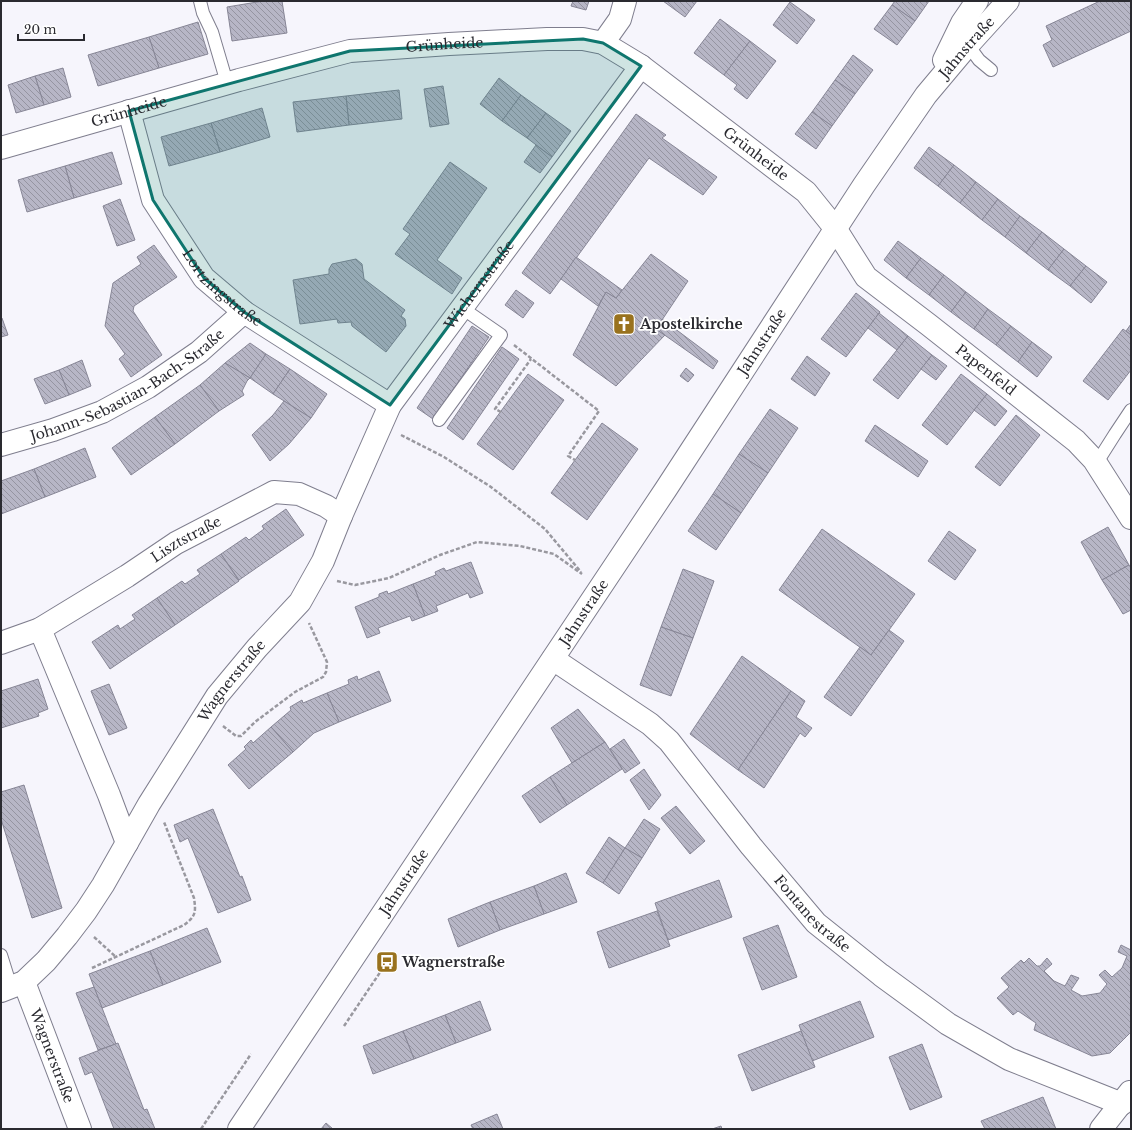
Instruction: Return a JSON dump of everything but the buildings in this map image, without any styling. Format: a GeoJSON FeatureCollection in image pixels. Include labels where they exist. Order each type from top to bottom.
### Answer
{"type":"FeatureCollection","features":[{"type":"Feature","properties":{"kind":"street"},"geometry":{"type":"LineString","coordinates":[[603,43],[620,19],[625,1]]}},
{"type":"Feature","properties":{"kind":"street","name":"Jahnstraße"},"geometry":{"type":"LineString","coordinates":[[926,95],[962,23],[977,1]]}},
{"type":"Feature","properties":{"kind":"street","name":"Jahnstraße"},"geometry":{"type":"LineString","coordinates":[[239,1129],[553,659],[835,228],[926,95],[968,45],[1008,1]]}},
{"type":"Feature","properties":{"kind":"street","name":"Grünheide"},"geometry":{"type":"LineString","coordinates":[[1,148],[227,84],[350,52],[449,44],[547,39],[583,39],[603,43],[641,66],[806,192],[835,228]]}},
{"type":"Feature","properties":{"kind":"street","name":"Wichernstraße"},"geometry":{"type":"LineString","coordinates":[[341,516],[390,405],[559,174],[641,66]]}},
{"type":"Feature","properties":{"kind":"street","name":"Lortzingstraße"},"geometry":{"type":"LineString","coordinates":[[129,111],[153,200],[204,278],[244,312],[390,405]]}},
{"type":"Feature","properties":{"kind":"street","name":"Papenfeld"},"geometry":{"type":"LineString","coordinates":[[835,228],[866,277],[1076,441],[1096,464],[1131,518]]}},
{"type":"Feature","properties":{"kind":"street","name":"Johann-Sebastian-Bach-Straße"},"geometry":{"type":"LineString","coordinates":[[1,445],[53,430],[102,412],[148,387],[199,352],[244,312]]}},
{"type":"Feature","properties":{"kind":"street","name":"Lisztstraße"},"geometry":{"type":"LineString","coordinates":[[1,643],[40,629],[128,576],[176,543],[274,492],[299,494],[326,506],[341,516]]}},
{"type":"Feature","properties":{"kind":"street","name":"Wagnerstraße"},"geometry":{"type":"LineString","coordinates":[[80,1129],[12,987],[46,961],[86,911],[165,777],[217,696],[257,648],[300,602],[323,561],[341,516]]}},
{"type":"Feature","properties":{"kind":"street"},"geometry":{"type":"LineString","coordinates":[[40,629],[109,795],[127,843]]}},
{"type":"Feature","properties":{"kind":"street","name":"Fontanestraße"},"geometry":{"type":"LineString","coordinates":[[553,659],[650,724],[669,741],[751,846],[816,923],[881,975],[948,1024],[1009,1059],[1126,1098]]}},
{"type":"Feature","properties":{"kind":"street"},"geometry":{"type":"LineString","coordinates":[[1101,1129],[1126,1098]]}},
{"type":"Feature","properties":{"kind":"lane"},"geometry":{"type":"LineString","coordinates":[[200,1],[212,32],[227,84]]}},
{"type":"Feature","properties":{"kind":"lane"},"geometry":{"type":"LineString","coordinates":[[968,45],[979,60],[991,70]]}},
{"type":"Feature","properties":{"kind":"lane"},"geometry":{"type":"LineString","coordinates":[[439,420],[501,335],[462,308]]}},
{"type":"Feature","properties":{"kind":"lane"},"geometry":{"type":"LineString","coordinates":[[1096,464],[1114,434],[1131,410]]}},
{"type":"Feature","properties":{"kind":"lane","name":"Wagnerstraße"},"geometry":{"type":"LineString","coordinates":[[1,955],[12,987]]}},
{"type":"Feature","properties":{"kind":"path"},"geometry":{"type":"LineString","coordinates":[[501,335],[599,411],[568,456],[575,460]]}},
{"type":"Feature","properties":{"kind":"path"},"geometry":{"type":"LineString","coordinates":[[501,412],[495,409],[531,358]]}},
{"type":"Feature","properties":{"kind":"path"},"geometry":{"type":"LineString","coordinates":[[333,580],[355,585],[389,578],[440,555],[477,542],[520,546],[554,554],[582,574],[545,529],[491,488],[444,457],[398,433]]}},
{"type":"Feature","properties":{"kind":"path"},"geometry":{"type":"LineString","coordinates":[[219,722],[236,736],[241,736],[255,722],[295,692],[323,677],[326,672],[327,662],[308,619]]}},
{"type":"Feature","properties":{"kind":"path"},"geometry":{"type":"LineString","coordinates":[[92,968],[184,925],[193,918],[196,910],[194,898],[162,816]]}},
{"type":"Feature","properties":{"kind":"path"},"geometry":{"type":"LineString","coordinates":[[92,934],[116,957]]}},
{"type":"Feature","properties":{"kind":"path"},"geometry":{"type":"LineString","coordinates":[[344,1026],[387,962]]}},
{"type":"Feature","properties":{"kind":"path"},"geometry":{"type":"LineString","coordinates":[[201,1129],[251,1054]]}},
{"type":"Feature","properties":{"kind":"highlighted area"},"geometry":{"type":"Polygon","coordinates":[[[583,39],[603,43],[641,66],[390,405],[244,312],[204,278],[153,200],[129,111],[350,51],[583,39]]]}},
{"type":"Feature","properties":{"kind":"place","name":"Apostelkirche"},"geometry":{"type":"Point","coordinates":[624,324]}},
{"type":"Feature","properties":{"kind":"place","name":"Wagnerstraße"},"geometry":{"type":"Point","coordinates":[387,962]}}]}
